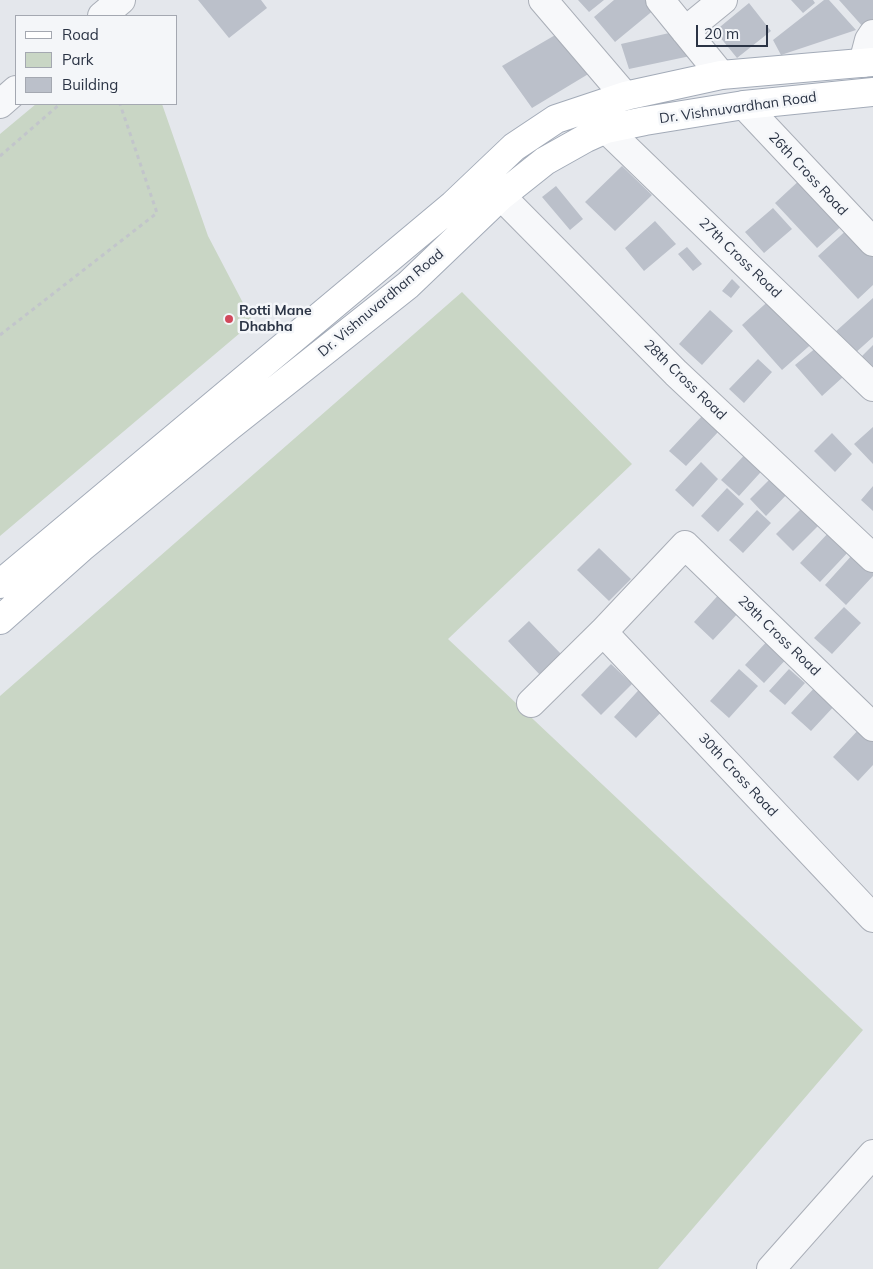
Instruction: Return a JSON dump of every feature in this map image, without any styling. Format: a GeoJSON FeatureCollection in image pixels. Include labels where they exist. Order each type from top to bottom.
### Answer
{"type":"FeatureCollection","features":[{"type":"Feature","properties":{"kind":"main road","name":"Dr. Vishnuvardhan Road"},"geometry":{"type":"LineString","coordinates":[[0,584],[453,205],[514,147],[556,119],[625,96],[727,75],[868,62]]}},
{"type":"Feature","properties":{"kind":"main road"},"geometry":{"type":"LineString","coordinates":[[727,75],[742,106]]}},
{"type":"Feature","properties":{"kind":"main road","name":"Dr. Vishnuvardhan Road"},"geometry":{"type":"LineString","coordinates":[[0,620],[96,536],[230,426],[408,285],[502,196],[545,161],[586,138],[606,130],[645,121],[742,106],[873,92]]}},
{"type":"Feature","properties":{"kind":"street"},"geometry":{"type":"LineString","coordinates":[[103,15],[121,0]]}},
{"type":"Feature","properties":{"kind":"street"},"geometry":{"type":"LineString","coordinates":[[543,0],[625,96]]}},
{"type":"Feature","properties":{"kind":"street"},"geometry":{"type":"LineString","coordinates":[[660,0],[685,31],[727,75]]}},
{"type":"Feature","properties":{"kind":"street"},"geometry":{"type":"LineString","coordinates":[[685,31],[724,0]]}},
{"type":"Feature","properties":{"kind":"street"},"geometry":{"type":"LineString","coordinates":[[868,62],[868,40],[873,34]]}},
{"type":"Feature","properties":{"kind":"street"},"geometry":{"type":"LineString","coordinates":[[0,104],[15,91]]}},
{"type":"Feature","properties":{"kind":"street","name":"26th Cross Road"},"geometry":{"type":"LineString","coordinates":[[742,106],[873,242]]}},
{"type":"Feature","properties":{"kind":"street","name":"27th Cross Road"},"geometry":{"type":"LineString","coordinates":[[606,130],[873,386]]}},
{"type":"Feature","properties":{"kind":"street","name":"28th Cross Road"},"geometry":{"type":"LineString","coordinates":[[502,196],[676,373],[873,558]]}},
{"type":"Feature","properties":{"kind":"street","name":"29th Cross Road"},"geometry":{"type":"LineString","coordinates":[[603,632],[685,545],[873,727]]}},
{"type":"Feature","properties":{"kind":"street"},"geometry":{"type":"LineString","coordinates":[[532,703],[603,632]]}},
{"type":"Feature","properties":{"kind":"street","name":"30th Cross Road"},"geometry":{"type":"LineString","coordinates":[[603,632],[873,918]]}},
{"type":"Feature","properties":{"kind":"street"},"geometry":{"type":"LineString","coordinates":[[771,1269],[873,1154]]}},
{"type":"Feature","properties":{"kind":"path"},"geometry":{"type":"LineString","coordinates":[[0,156],[59,105]]}},
{"type":"Feature","properties":{"kind":"path"},"geometry":{"type":"LineString","coordinates":[[0,335],[157,213],[120,105]]}},
{"type":"Feature","properties":{"kind":"green space"},"geometry":{"type":"Polygon","coordinates":[[[35,105],[162,105],[208,236],[253,322],[0,536],[0,134],[35,105]]]}},
{"type":"Feature","properties":{"kind":"green space"},"geometry":{"type":"Polygon","coordinates":[[[462,292],[632,464],[448,639],[863,1030],[658,1269],[0,1269],[0,696],[462,292]]]}},
{"type":"Feature","properties":{"kind":"building"},"geometry":{"type":"Polygon","coordinates":[[[198,0],[261,0],[267,8],[229,38],[198,0]]]}},
{"type":"Feature","properties":{"kind":"building"},"geometry":{"type":"Polygon","coordinates":[[[578,0],[604,0],[589,12],[578,0]]]}},
{"type":"Feature","properties":{"kind":"building"},"geometry":{"type":"Polygon","coordinates":[[[614,0],[648,0],[655,9],[615,42],[594,17],[614,0]]]}},
{"type":"Feature","properties":{"kind":"building"},"geometry":{"type":"Polygon","coordinates":[[[791,0],[813,0],[815,3],[803,13],[791,0]]]}},
{"type":"Feature","properties":{"kind":"building"},"geometry":{"type":"Polygon","coordinates":[[[824,0],[829,0],[856,30],[781,55],[773,40],[824,0]]]}},
{"type":"Feature","properties":{"kind":"building"},"geometry":{"type":"Polygon","coordinates":[[[839,0],[873,0],[873,20],[864,28],[839,0]]]}},
{"type":"Feature","properties":{"kind":"building"},"geometry":{"type":"Polygon","coordinates":[[[749,3],[771,31],[737,58],[715,31],[749,3]]]}},
{"type":"Feature","properties":{"kind":"building"},"geometry":{"type":"Polygon","coordinates":[[[678,31],[695,55],[629,69],[621,44],[678,31]]]}},
{"type":"Feature","properties":{"kind":"building"},"geometry":{"type":"Polygon","coordinates":[[[557,34],[590,73],[532,108],[502,66],[557,34]]]}},
{"type":"Feature","properties":{"kind":"building"},"geometry":{"type":"Polygon","coordinates":[[[622,166],[652,195],[615,231],[585,202],[622,166]]]}},
{"type":"Feature","properties":{"kind":"building"},"geometry":{"type":"Polygon","coordinates":[[[803,177],[845,223],[817,248],[775,203],[803,177]]]}},
{"type":"Feature","properties":{"kind":"building"},"geometry":{"type":"Polygon","coordinates":[[[556,186],[583,219],[570,230],[542,197],[556,186]]]}},
{"type":"Feature","properties":{"kind":"building"},"geometry":{"type":"Polygon","coordinates":[[[773,208],[792,229],[764,253],[745,232],[773,208]]]}},
{"type":"Feature","properties":{"kind":"building"},"geometry":{"type":"Polygon","coordinates":[[[655,221],[676,244],[644,271],[625,248],[655,221]]]}},
{"type":"Feature","properties":{"kind":"building"},"geometry":{"type":"Polygon","coordinates":[[[851,226],[873,250],[873,285],[858,299],[818,256],[851,226]]]}},
{"type":"Feature","properties":{"kind":"building"},"geometry":{"type":"Polygon","coordinates":[[[687,247],[702,264],[693,271],[678,254],[687,247]]]}},
{"type":"Feature","properties":{"kind":"building"},"geometry":{"type":"Polygon","coordinates":[[[732,279],[740,287],[731,298],[722,291],[732,279]]]}},
{"type":"Feature","properties":{"kind":"building"},"geometry":{"type":"Polygon","coordinates":[[[775,295],[816,340],[782,370],[742,325],[775,295]]]}},
{"type":"Feature","properties":{"kind":"building"},"geometry":{"type":"Polygon","coordinates":[[[873,298],[873,337],[854,354],[834,333],[873,298]]]}},
{"type":"Feature","properties":{"kind":"building"},"geometry":{"type":"Polygon","coordinates":[[[710,310],[733,331],[702,365],[679,344],[710,310]]]}},
{"type":"Feature","properties":{"kind":"building"},"geometry":{"type":"Polygon","coordinates":[[[873,345],[873,368],[861,357],[873,345]]]}},
{"type":"Feature","properties":{"kind":"building"},"geometry":{"type":"Polygon","coordinates":[[[817,347],[843,377],[822,396],[795,365],[817,347]]]}},
{"type":"Feature","properties":{"kind":"building"},"geometry":{"type":"Polygon","coordinates":[[[758,359],[772,372],[744,403],[729,389],[758,359]]]}},
{"type":"Feature","properties":{"kind":"building"},"geometry":{"type":"Polygon","coordinates":[[[703,415],[719,431],[686,466],[669,451],[703,415]]]}},
{"type":"Feature","properties":{"kind":"building"},"geometry":{"type":"Polygon","coordinates":[[[873,427],[873,464],[854,444],[873,427]]]}},
{"type":"Feature","properties":{"kind":"building"},"geometry":{"type":"Polygon","coordinates":[[[832,433],[852,454],[835,472],[814,451],[832,433]]]}},
{"type":"Feature","properties":{"kind":"building"},"geometry":{"type":"Polygon","coordinates":[[[752,447],[769,463],[739,496],[721,480],[752,447]]]}},
{"type":"Feature","properties":{"kind":"building"},"geometry":{"type":"Polygon","coordinates":[[[701,462],[718,479],[693,507],[675,490],[701,462]]]}},
{"type":"Feature","properties":{"kind":"building"},"geometry":{"type":"Polygon","coordinates":[[[776,473],[792,489],[766,516],[750,499],[776,473]]]}},
{"type":"Feature","properties":{"kind":"building"},"geometry":{"type":"Polygon","coordinates":[[[873,486],[873,511],[861,500],[873,486]]]}},
{"type":"Feature","properties":{"kind":"building"},"geometry":{"type":"Polygon","coordinates":[[[727,488],[744,504],[718,532],[701,516],[727,488]]]}},
{"type":"Feature","properties":{"kind":"building"},"geometry":{"type":"Polygon","coordinates":[[[806,504],[823,521],[793,551],[776,534],[806,504]]]}},
{"type":"Feature","properties":{"kind":"building"},"geometry":{"type":"Polygon","coordinates":[[[757,510],[771,523],[743,553],[729,540],[757,510]]]}},
{"type":"Feature","properties":{"kind":"building"},"geometry":{"type":"Polygon","coordinates":[[[831,530],[851,549],[820,582],[800,563],[831,530]]]}},
{"type":"Feature","properties":{"kind":"building"},"geometry":{"type":"Polygon","coordinates":[[[599,548],[631,579],[609,601],[577,570],[599,548]]]}},
{"type":"Feature","properties":{"kind":"building"},"geometry":{"type":"Polygon","coordinates":[[[853,554],[873,572],[873,576],[846,605],[825,585],[853,554]]]}},
{"type":"Feature","properties":{"kind":"building"},"geometry":{"type":"Polygon","coordinates":[[[722,591],[741,610],[713,640],[694,622],[722,591]]]}},
{"type":"Feature","properties":{"kind":"building"},"geometry":{"type":"Polygon","coordinates":[[[844,607],[861,623],[832,654],[814,638],[844,607]]]}},
{"type":"Feature","properties":{"kind":"building"},"geometry":{"type":"Polygon","coordinates":[[[529,621],[562,655],[541,676],[508,641],[529,621]]]}},
{"type":"Feature","properties":{"kind":"building"},"geometry":{"type":"Polygon","coordinates":[[[771,637],[790,655],[764,683],[745,665],[771,637]]]}},
{"type":"Feature","properties":{"kind":"building"},"geometry":{"type":"Polygon","coordinates":[[[611,664],[632,684],[601,715],[581,695],[611,664]]]}},
{"type":"Feature","properties":{"kind":"building"},"geometry":{"type":"Polygon","coordinates":[[[739,669],[758,686],[729,718],[710,701],[739,669]]]}},
{"type":"Feature","properties":{"kind":"building"},"geometry":{"type":"Polygon","coordinates":[[[789,669],[805,683],[785,705],[769,691],[789,669]]]}},
{"type":"Feature","properties":{"kind":"building"},"geometry":{"type":"Polygon","coordinates":[[[646,682],[669,704],[636,738],[614,717],[646,682]]]}},
{"type":"Feature","properties":{"kind":"building"},"geometry":{"type":"Polygon","coordinates":[[[817,685],[837,703],[811,731],[791,713],[817,685]]]}},
{"type":"Feature","properties":{"kind":"building"},"geometry":{"type":"Polygon","coordinates":[[[861,727],[873,738],[873,765],[858,781],[833,757],[861,727]]]}},
{"type":"Feature","properties":{"kind":"place","name":"Rotti Mane Dhabha"},"geometry":{"type":"Point","coordinates":[229,319]}}]}
